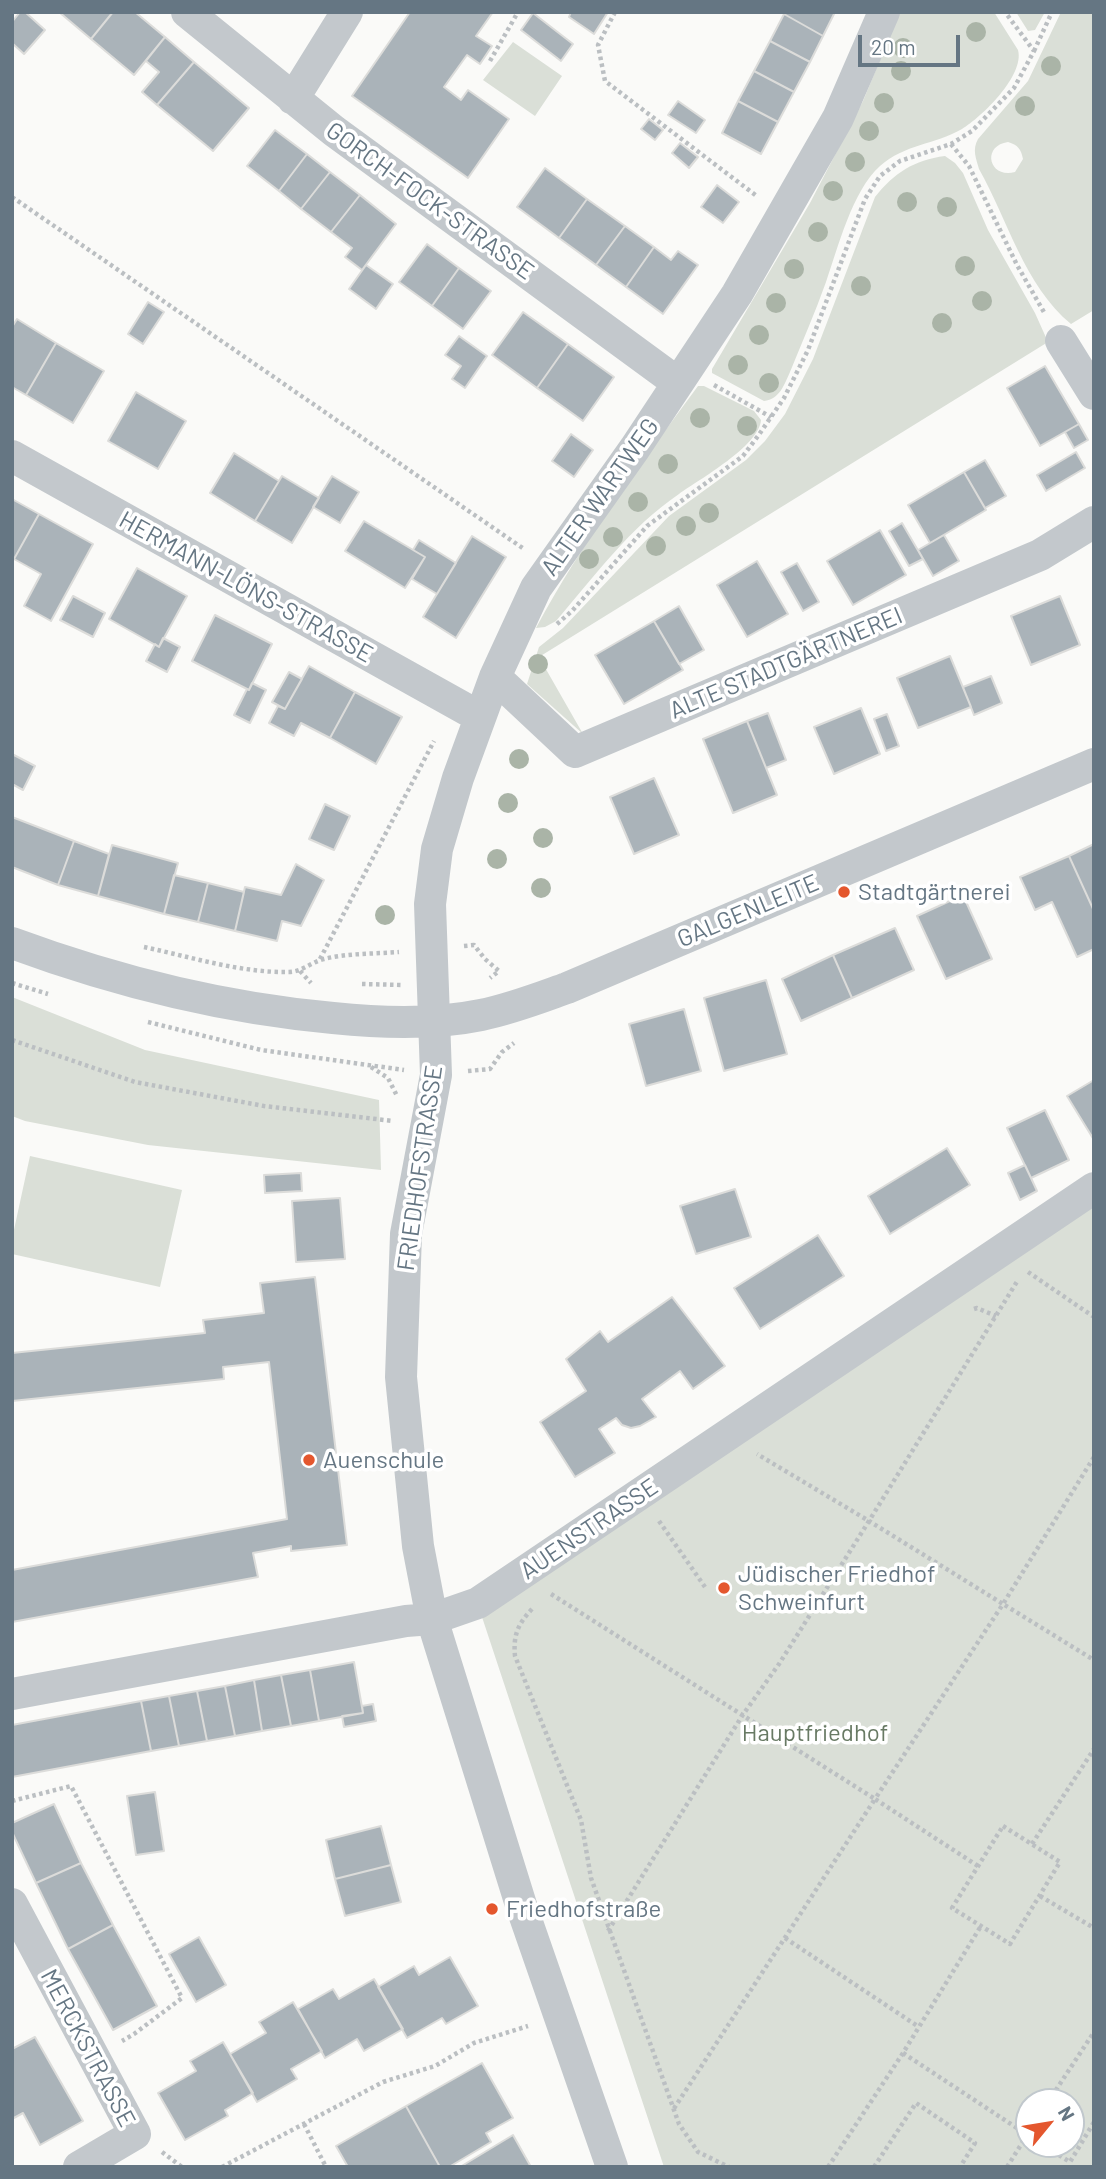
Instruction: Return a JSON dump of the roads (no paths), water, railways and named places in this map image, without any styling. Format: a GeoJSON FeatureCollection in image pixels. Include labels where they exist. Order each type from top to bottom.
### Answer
{"type":"FeatureCollection","features":[{"type":"Feature","properties":{"kind":"street","name":"GORCH-FOCK-STRASSE"},"geometry":{"type":"LineString","coordinates":[[187,12],[293,99],[682,377]]}},
{"type":"Feature","properties":{"kind":"street","name":"ALTER WARTWEG"},"geometry":{"type":"LineString","coordinates":[[435,1021],[430,904],[437,849],[458,778],[470,712],[495,677],[536,588],[737,294],[838,118],[884,12]]}},
{"type":"Feature","properties":{"kind":"street"},"geometry":{"type":"LineString","coordinates":[[293,99],[345,13]]}},
{"type":"Feature","properties":{"kind":"street"},"geometry":{"type":"LineString","coordinates":[[1061,341],[1094,394]]}},
{"type":"Feature","properties":{"kind":"street","name":"HERMANN-LÖNS-STRASSE"},"geometry":{"type":"LineString","coordinates":[[12,456],[470,712]]}},
{"type":"Feature","properties":{"kind":"street","name":"ALTE STADTGÄRTNEREI"},"geometry":{"type":"LineString","coordinates":[[495,677],[575,752],[1040,555],[1094,522]]}},
{"type":"Feature","properties":{"kind":"street","name":"GALGENLEITE"},"geometry":{"type":"LineString","coordinates":[[12,943],[125,979],[218,1003],[376,1023],[479,1016],[567,988],[1094,764]]}},
{"type":"Feature","properties":{"kind":"street","name":"FRIEDHOFSTRASSE"},"geometry":{"type":"LineString","coordinates":[[435,1021],[436,1075],[406,1234],[401,1377],[418,1546],[432,1619],[521,1905],[611,2167]]}},
{"type":"Feature","properties":{"kind":"street","name":"AUENSTRASSE"},"geometry":{"type":"LineString","coordinates":[[12,1694],[406,1620],[432,1619],[478,1603],[1094,1188]]}},
{"type":"Feature","properties":{"kind":"street","name":"MERCKSTRASSE"},"geometry":{"type":"LineString","coordinates":[[12,1904],[135,2134],[79,2167]]}},
{"type":"Feature","properties":{"kind":"place","name":"Stadtgärtnerei"},"geometry":{"type":"Point","coordinates":[844,892]}},
{"type":"Feature","properties":{"kind":"place","name":"Auenschule"},"geometry":{"type":"Point","coordinates":[309,1460]}},
{"type":"Feature","properties":{"kind":"place","name":"Jüdischer Friedhof Schweinfurt"},"geometry":{"type":"Point","coordinates":[724,1588]}},
{"type":"Feature","properties":{"kind":"place","name":"Friedhofstraße"},"geometry":{"type":"Point","coordinates":[492,1909]}},
{"type":"Feature","properties":{"kind":"park label","name":"Hauptfriedhof"},"geometry":{"type":"Point","coordinates":[815,1733]}}]}
